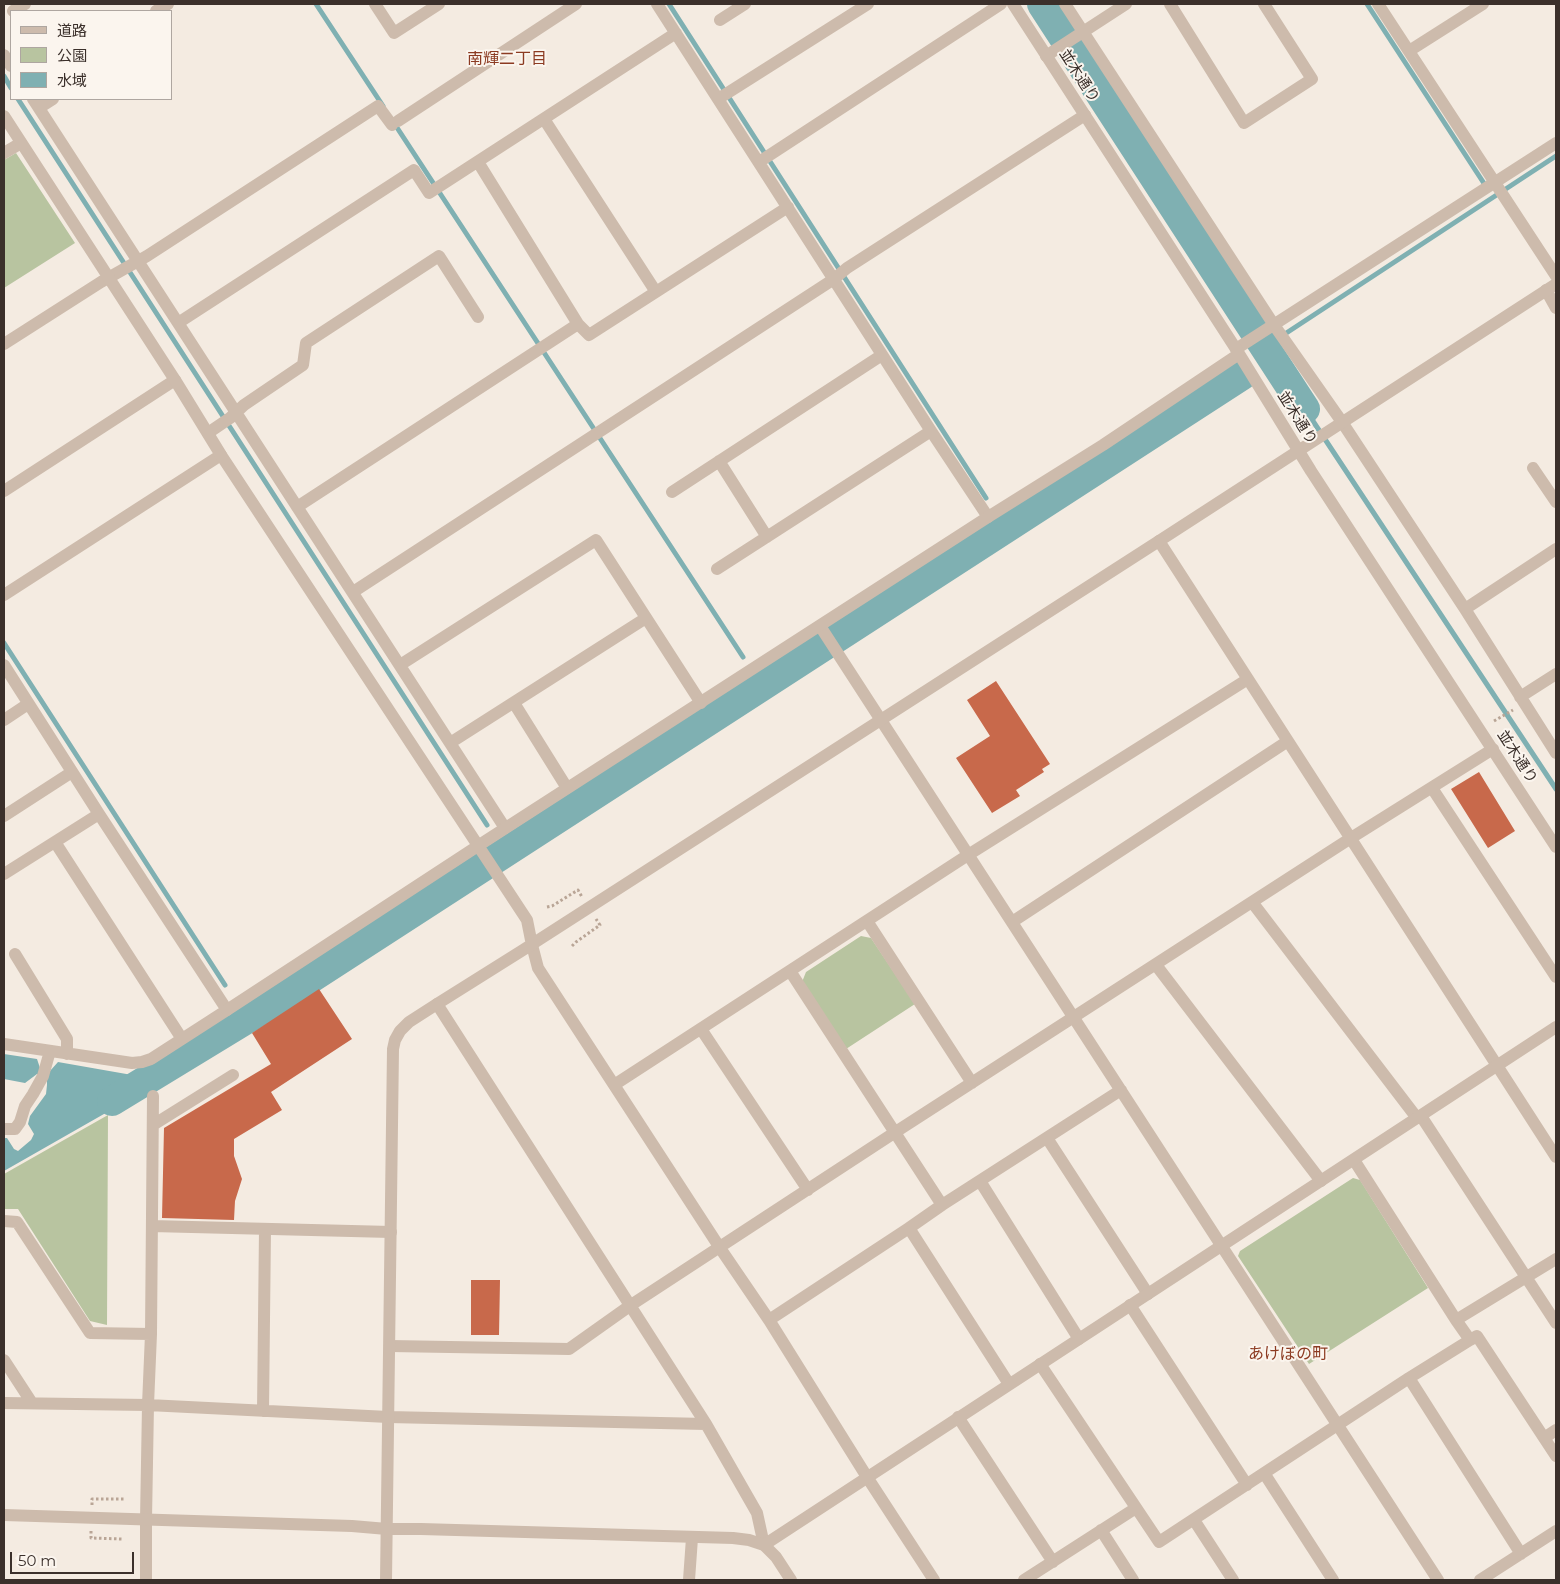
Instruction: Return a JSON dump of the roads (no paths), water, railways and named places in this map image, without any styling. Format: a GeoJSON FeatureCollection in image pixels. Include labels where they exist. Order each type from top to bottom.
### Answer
{"type":"FeatureCollection","features":[{"type":"Feature","properties":{"kind":"street"},"geometry":{"type":"LineString","coordinates":[[375,4],[394,33],[438,4]]}},
{"type":"Feature","properties":{"kind":"street"},"geometry":{"type":"LineString","coordinates":[[4,344],[130,266],[378,106],[395,123],[576,4]]}},
{"type":"Feature","properties":{"kind":"street"},"geometry":{"type":"LineString","coordinates":[[657,4],[676,33],[724,96],[765,158],[788,207],[840,274],[882,356],[988,517]]}},
{"type":"Feature","properties":{"kind":"street"},"geometry":{"type":"LineString","coordinates":[[720,20],[745,4]]}},
{"type":"Feature","properties":{"kind":"street"},"geometry":{"type":"LineString","coordinates":[[724,96],[868,4]]}},
{"type":"Feature","properties":{"kind":"street"},"geometry":{"type":"LineString","coordinates":[[765,158],[1001,4]]}},
{"type":"Feature","properties":{"kind":"street","name":"並木通り"},"geometry":{"type":"LineString","coordinates":[[1013,4],[1052,52],[1085,115],[1241,349],[1298,451],[1556,847]]}},
{"type":"Feature","properties":{"kind":"street"},"geometry":{"type":"LineString","coordinates":[[1065,4],[1080,33],[1337,425],[1464,609],[1555,749]]}},
{"type":"Feature","properties":{"kind":"street"},"geometry":{"type":"LineString","coordinates":[[1052,52],[1126,4]]}},
{"type":"Feature","properties":{"kind":"street"},"geometry":{"type":"LineString","coordinates":[[1170,4],[1244,122],[1312,79],[1264,4]]}},
{"type":"Feature","properties":{"kind":"street"},"geometry":{"type":"LineString","coordinates":[[1378,4],[1494,188],[1556,276]]}},
{"type":"Feature","properties":{"kind":"street"},"geometry":{"type":"LineString","coordinates":[[1409,51],[1483,4]]}},
{"type":"Feature","properties":{"kind":"street"},"geometry":{"type":"LineString","coordinates":[[178,323],[414,170],[429,193],[676,33]]}},
{"type":"Feature","properties":{"kind":"street"},"geometry":{"type":"LineString","coordinates":[[50,100],[36,103],[130,266],[178,323],[229,418],[297,507],[505,828]]}},
{"type":"Feature","properties":{"kind":"street"},"geometry":{"type":"LineString","coordinates":[[353,592],[1085,115]]}},
{"type":"Feature","properties":{"kind":"street"},"geometry":{"type":"LineString","coordinates":[[4,116],[175,380],[221,455],[527,920],[538,968],[769,1320],[934,1580]]}},
{"type":"Feature","properties":{"kind":"street"},"geometry":{"type":"LineString","coordinates":[[544,119],[656,292]]}},
{"type":"Feature","properties":{"kind":"street"},"geometry":{"type":"LineString","coordinates":[[4,153],[21,143]]}},
{"type":"Feature","properties":{"kind":"street"},"geometry":{"type":"LineString","coordinates":[[4,1044],[132,1063],[152,1058],[482,850],[505,828],[567,788],[701,703],[824,631],[988,517],[1102,446],[1241,349],[1277,331],[1494,188],[1556,143]]}},
{"type":"Feature","properties":{"kind":"street"},"geometry":{"type":"LineString","coordinates":[[478,162],[578,324],[589,335],[788,207]]}},
{"type":"Feature","properties":{"kind":"street"},"geometry":{"type":"LineString","coordinates":[[208,433],[244,405],[303,365],[306,342],[439,256],[478,317]]}},
{"type":"Feature","properties":{"kind":"street"},"geometry":{"type":"LineString","coordinates":[[386,1580],[393,1049],[400,1031],[409,1022],[532,945],[1551,287],[1556,308]]}},
{"type":"Feature","properties":{"kind":"street"},"geometry":{"type":"LineString","coordinates":[[297,507],[578,324]]}},
{"type":"Feature","properties":{"kind":"street"},"geometry":{"type":"LineString","coordinates":[[672,492],[882,356]]}},
{"type":"Feature","properties":{"kind":"street"},"geometry":{"type":"LineString","coordinates":[[4,491],[175,380]]}},
{"type":"Feature","properties":{"kind":"street"},"geometry":{"type":"LineString","coordinates":[[717,569],[931,431]]}},
{"type":"Feature","properties":{"kind":"street"},"geometry":{"type":"LineString","coordinates":[[4,595],[221,455]]}},
{"type":"Feature","properties":{"kind":"street"},"geometry":{"type":"LineString","coordinates":[[719,461],[767,536]]}},
{"type":"Feature","properties":{"kind":"street"},"geometry":{"type":"LineString","coordinates":[[1533,468],[1556,502]]}},
{"type":"Feature","properties":{"kind":"street"},"geometry":{"type":"LineString","coordinates":[[400,665],[596,540],[701,703]]}},
{"type":"Feature","properties":{"kind":"street"},"geometry":{"type":"LineString","coordinates":[[1159,541],[1556,1157]]}},
{"type":"Feature","properties":{"kind":"street"},"geometry":{"type":"LineString","coordinates":[[1464,609],[1556,549]]}},
{"type":"Feature","properties":{"kind":"street"},"geometry":{"type":"LineString","coordinates":[[450,743],[646,618]]}},
{"type":"Feature","properties":{"kind":"street"},"geometry":{"type":"LineString","coordinates":[[824,631],[1438,1580]]}},
{"type":"Feature","properties":{"kind":"street"},"geometry":{"type":"LineString","coordinates":[[4,665],[227,1010]]}},
{"type":"Feature","properties":{"kind":"street"},"geometry":{"type":"LineString","coordinates":[[1520,697],[1556,674]]}},
{"type":"Feature","properties":{"kind":"street"},"geometry":{"type":"LineString","coordinates":[[614,1085],[968,855],[1248,679]]}},
{"type":"Feature","properties":{"kind":"street"},"geometry":{"type":"LineString","coordinates":[[514,703],[567,788]]}},
{"type":"Feature","properties":{"kind":"street"},"geometry":{"type":"LineString","coordinates":[[4,720],[28,704]]}},
{"type":"Feature","properties":{"kind":"street"},"geometry":{"type":"LineString","coordinates":[[1012,922],[1288,741]]}},
{"type":"Feature","properties":{"kind":"street"},"geometry":{"type":"LineString","coordinates":[[390,1346],[569,1349],[631,1305],[894,1133],[1351,838],[1493,749]]}},
{"type":"Feature","properties":{"kind":"street"},"geometry":{"type":"LineString","coordinates":[[4,816],[72,772]]}},
{"type":"Feature","properties":{"kind":"street"},"geometry":{"type":"LineString","coordinates":[[1432,788],[1556,977]]}},
{"type":"Feature","properties":{"kind":"street"},"geometry":{"type":"LineString","coordinates":[[4,874],[99,814]]}},
{"type":"Feature","properties":{"kind":"street"},"geometry":{"type":"LineString","coordinates":[[55,842],[182,1039]]}},
{"type":"Feature","properties":{"kind":"street"},"geometry":{"type":"LineString","coordinates":[[1252,902],[1419,1117],[1556,1323]]}},
{"type":"Feature","properties":{"kind":"street"},"geometry":{"type":"LineString","coordinates":[[867,921],[972,1083]]}},
{"type":"Feature","properties":{"kind":"street"},"geometry":{"type":"LineString","coordinates":[[15,954],[67,1039],[67,1054]]}},
{"type":"Feature","properties":{"kind":"street"},"geometry":{"type":"LineString","coordinates":[[1156,965],[1321,1181]]}},
{"type":"Feature","properties":{"kind":"street"},"geometry":{"type":"LineString","coordinates":[[790,971],[942,1205]]}},
{"type":"Feature","properties":{"kind":"street"},"geometry":{"type":"LineString","coordinates":[[437,1004],[706,1424],[757,1513],[764,1545]]}},
{"type":"Feature","properties":{"kind":"street"},"geometry":{"type":"LineString","coordinates":[[764,1545],[1556,1027]]}},
{"type":"Feature","properties":{"kind":"street"},"geometry":{"type":"LineString","coordinates":[[701,1029],[808,1190]]}},
{"type":"Feature","properties":{"kind":"street"},"geometry":{"type":"LineString","coordinates":[[4,1129],[15,1128],[20,1122],[25,1106],[44,1072],[50,1052]]}},
{"type":"Feature","properties":{"kind":"street"},"geometry":{"type":"LineString","coordinates":[[153,1124],[233,1076]]}},
{"type":"Feature","properties":{"kind":"street"},"geometry":{"type":"LineString","coordinates":[[769,1320],[942,1205],[1121,1090]]}},
{"type":"Feature","properties":{"kind":"street"},"geometry":{"type":"LineString","coordinates":[[146,1580],[153,1096]]}},
{"type":"Feature","properties":{"kind":"street"},"geometry":{"type":"LineString","coordinates":[[1047,1138],[1148,1294]]}},
{"type":"Feature","properties":{"kind":"street"},"geometry":{"type":"LineString","coordinates":[[1354,1160],[1470,1340]]}},
{"type":"Feature","properties":{"kind":"street"},"geometry":{"type":"LineString","coordinates":[[980,1181],[1079,1339]]}},
{"type":"Feature","properties":{"kind":"street"},"geometry":{"type":"LineString","coordinates":[[4,1221],[17,1222],[90,1333],[151,1334]]}},
{"type":"Feature","properties":{"kind":"street"},"geometry":{"type":"LineString","coordinates":[[152,1226],[391,1232]]}},
{"type":"Feature","properties":{"kind":"street"},"geometry":{"type":"LineString","coordinates":[[909,1228],[1009,1384]]}},
{"type":"Feature","properties":{"kind":"street"},"geometry":{"type":"LineString","coordinates":[[263,1411],[265,1229]]}},
{"type":"Feature","properties":{"kind":"street"},"geometry":{"type":"LineString","coordinates":[[1456,1320],[1556,1259]]}},
{"type":"Feature","properties":{"kind":"street"},"geometry":{"type":"LineString","coordinates":[[1130,1305],[1247,1485]]}},
{"type":"Feature","properties":{"kind":"street"},"geometry":{"type":"LineString","coordinates":[[1040,1364],[1158,1542],[1409,1378],[1477,1336],[1556,1456]]}},
{"type":"Feature","properties":{"kind":"street"},"geometry":{"type":"LineString","coordinates":[[4,1360],[32,1403]]}},
{"type":"Feature","properties":{"kind":"street"},"geometry":{"type":"LineString","coordinates":[[1409,1378],[1521,1554]]}},
{"type":"Feature","properties":{"kind":"street"},"geometry":{"type":"LineString","coordinates":[[4,1403],[148,1406],[388,1417],[706,1424]]}},
{"type":"Feature","properties":{"kind":"street"},"geometry":{"type":"LineString","coordinates":[[958,1417],[1053,1562]]}},
{"type":"Feature","properties":{"kind":"street"},"geometry":{"type":"LineString","coordinates":[[1544,1438],[1556,1430]]}},
{"type":"Feature","properties":{"kind":"street"},"geometry":{"type":"LineString","coordinates":[[1264,1473],[1333,1580]]}},
{"type":"Feature","properties":{"kind":"street"},"geometry":{"type":"LineString","coordinates":[[1029,1579],[1136,1508]]}},
{"type":"Feature","properties":{"kind":"street"},"geometry":{"type":"LineString","coordinates":[[4,1515],[352,1526],[387,1530],[421,1529],[733,1538],[749,1540],[764,1545],[776,1557],[791,1580]]}},
{"type":"Feature","properties":{"kind":"street"},"geometry":{"type":"LineString","coordinates":[[1194,1520],[1234,1580]]}},
{"type":"Feature","properties":{"kind":"street"},"geometry":{"type":"LineString","coordinates":[[1101,1530],[1133,1580]]}},
{"type":"Feature","properties":{"kind":"street"},"geometry":{"type":"LineString","coordinates":[[1480,1580],[1556,1531]]}},
{"type":"Feature","properties":{"kind":"street"},"geometry":{"type":"LineString","coordinates":[[690,1580],[692,1538]]}},
{"type":"Feature","properties":{"kind":"water"},"geometry":{"type":"Polygon","coordinates":[[[4,1054],[37,1059],[40,1068],[50,1071],[58,1062],[132,1075],[148,1068],[146,1090],[4,1171],[4,1138],[7,1138],[14,1149],[18,1151],[31,1140],[34,1134],[28,1124],[30,1116],[46,1094],[47,1075],[37,1074],[25,1083],[4,1079],[4,1054]]]}},
{"type":"Feature","properties":{"kind":"waterway"},"geometry":{"type":"LineString","coordinates":[[316,4],[383,106]]}},
{"type":"Feature","properties":{"kind":"waterway"},"geometry":{"type":"LineString","coordinates":[[669,4],[986,498]]}},
{"type":"Feature","properties":{"kind":"waterway"},"geometry":{"type":"LineString","coordinates":[[1042,4],[1305,409]]}},
{"type":"Feature","properties":{"kind":"waterway"},"geometry":{"type":"LineString","coordinates":[[1367,4],[1487,188]]}},
{"type":"Feature","properties":{"kind":"waterway"},"geometry":{"type":"LineString","coordinates":[[4,76],[10,86]]}},
{"type":"Feature","properties":{"kind":"waterway"},"geometry":{"type":"LineString","coordinates":[[19,100],[487,825]]}},
{"type":"Feature","properties":{"kind":"waterway"},"geometry":{"type":"LineString","coordinates":[[394,123],[743,657]]}},
{"type":"Feature","properties":{"kind":"waterway"},"geometry":{"type":"LineString","coordinates":[[1265,347],[1556,156]]}},
{"type":"Feature","properties":{"kind":"waterway"},"geometry":{"type":"LineString","coordinates":[[112,1101],[268,1006],[1241,376]]}},
{"type":"Feature","properties":{"kind":"waterway"},"geometry":{"type":"LineString","coordinates":[[1305,409],[1556,789]]}},
{"type":"Feature","properties":{"kind":"waterway"},"geometry":{"type":"LineString","coordinates":[[1001,520],[1006,528]]}},
{"type":"Feature","properties":{"kind":"waterway"},"geometry":{"type":"LineString","coordinates":[[4,643],[225,985]]}},
{"type":"Feature","properties":{"kind":"waterway"},"geometry":{"type":"LineString","coordinates":[[759,681],[763,686]]}},
{"type":"Feature","properties":{"kind":"waterway"},"geometry":{"type":"LineString","coordinates":[[502,848],[505,853]]}},
{"type":"Feature","properties":{"kind":"waterway"},"geometry":{"type":"LineString","coordinates":[[244,1015],[247,1019]]}},
{"type":"Feature","properties":{"kind":"district","name":"南輝二丁目"},"geometry":{"type":"Point","coordinates":[507,59]}},
{"type":"Feature","properties":{"kind":"district","name":"あけぼの町"},"geometry":{"type":"Point","coordinates":[1288,1354]}}]}
